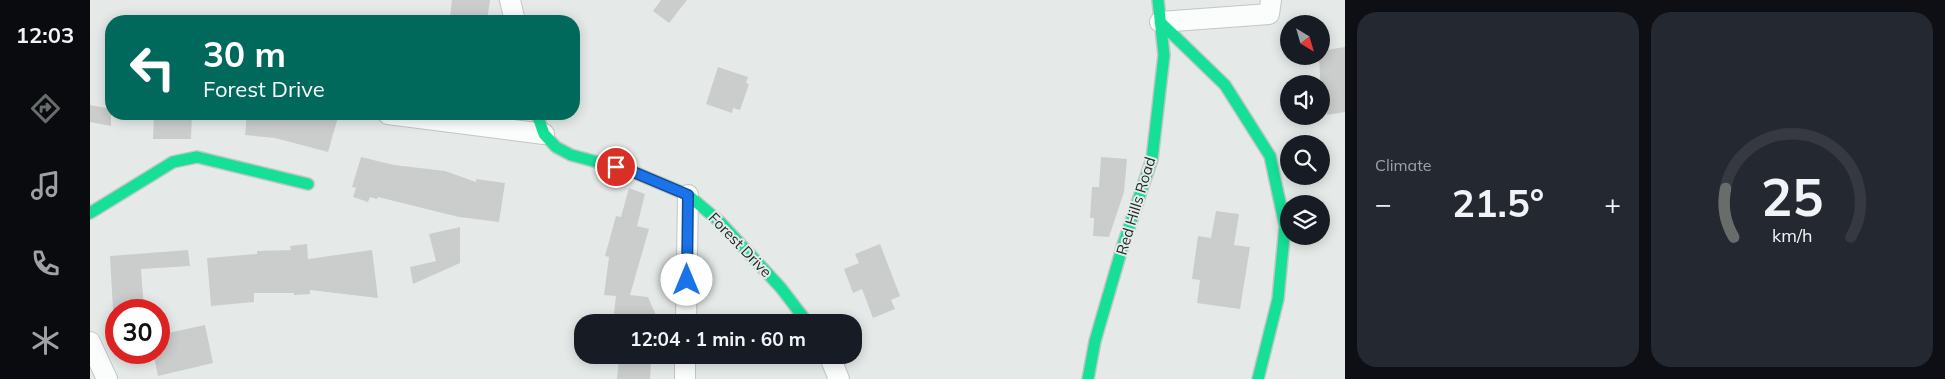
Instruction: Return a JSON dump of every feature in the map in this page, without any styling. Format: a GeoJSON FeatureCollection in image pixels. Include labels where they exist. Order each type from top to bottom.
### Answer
{"type":"FeatureCollection","features":[{"type":"Feature","properties":{"kind":"street"},"geometry":{"type":"LineString","coordinates":[[510,0],[514,15]]}},
{"type":"Feature","properties":{"kind":"street","name":"Red Hills Road"},"geometry":{"type":"LineString","coordinates":[[1088,379],[1098,332],[1123,245],[1152,159],[1164,55],[1158,0]]}},
{"type":"Feature","properties":{"kind":"street"},"geometry":{"type":"LineString","coordinates":[[1160,22],[1269,14],[1271,0]]}},
{"type":"Feature","properties":{"kind":"street"},"geometry":{"type":"LineString","coordinates":[[1160,22],[1225,85],[1270,156],[1285,226],[1278,299],[1258,379]]}},
{"type":"Feature","properties":{"kind":"street"},"geometry":{"type":"LineString","coordinates":[[435,120],[544,134],[539,120]]}},
{"type":"Feature","properties":{"kind":"street","name":"Forest Drive"},"geometry":{"type":"LineString","coordinates":[[544,134],[556,146],[571,155],[631,171],[688,195],[720,222],[781,288],[801,314]]}},
{"type":"Feature","properties":{"kind":"street"},"geometry":{"type":"LineString","coordinates":[[90,213],[173,162],[197,157],[308,184]]}},
{"type":"Feature","properties":{"kind":"street"},"geometry":{"type":"LineString","coordinates":[[686,314],[688,195]]}},
{"type":"Feature","properties":{"kind":"street"},"geometry":{"type":"LineString","coordinates":[[90,342],[107,379]]}},
{"type":"Feature","properties":{"kind":"street"},"geometry":{"type":"LineString","coordinates":[[685,364],[685,379]]}},
{"type":"Feature","properties":{"kind":"street"},"geometry":{"type":"LineString","coordinates":[[833,364],[839,379]]}},
{"type":"Feature","properties":{"kind":"building"},"geometry":{"type":"Polygon","coordinates":[[[452,0],[490,0],[488,15],[450,15],[452,0]]]}},
{"type":"Feature","properties":{"kind":"building"},"geometry":{"type":"Polygon","coordinates":[[[661,0],[687,0],[669,23],[653,11],[661,0]]]}},
{"type":"Feature","properties":{"kind":"building"},"geometry":{"type":"Polygon","coordinates":[[[1345,47],[1345,112],[1330,114],[1330,75],[1320,75],[1319,65],[1330,65],[1330,50],[1345,47]]]}},
{"type":"Feature","properties":{"kind":"building"},"geometry":{"type":"Polygon","coordinates":[[[718,67],[748,77],[746,83],[749,84],[740,110],[733,108],[732,113],[706,104],[718,67]]]}},
{"type":"Feature","properties":{"kind":"building"},"geometry":{"type":"Polygon","coordinates":[[[90,105],[105,108],[105,120],[111,120],[111,126],[90,122],[90,105]]]}},
{"type":"Feature","properties":{"kind":"building"},"geometry":{"type":"Polygon","coordinates":[[[154,120],[192,120],[191,139],[153,139],[154,120]]]}},
{"type":"Feature","properties":{"kind":"building"},"geometry":{"type":"Polygon","coordinates":[[[246,120],[337,120],[328,152],[275,138],[245,135],[246,120]]]}},
{"type":"Feature","properties":{"kind":"building"},"geometry":{"type":"Polygon","coordinates":[[[361,157],[394,165],[445,171],[476,182],[476,179],[505,183],[499,222],[459,217],[378,197],[377,199],[370,197],[368,202],[353,197],[356,188],[352,187],[361,157]]]}},
{"type":"Feature","properties":{"kind":"building"},"geometry":{"type":"Polygon","coordinates":[[[1101,157],[1127,159],[1124,192],[1109,237],[1093,236],[1094,218],[1090,218],[1092,187],[1099,187],[1101,157]]]}},
{"type":"Feature","properties":{"kind":"building"},"geometry":{"type":"Polygon","coordinates":[[[629,188],[645,194],[637,226],[649,229],[630,295],[648,297],[655,314],[614,314],[616,296],[604,295],[609,257],[605,256],[616,216],[621,217],[629,188]]]}},
{"type":"Feature","properties":{"kind":"building"},"geometry":{"type":"Polygon","coordinates":[[[1216,211],[1239,214],[1234,245],[1250,247],[1240,309],[1197,303],[1200,280],[1192,279],[1198,236],[1211,238],[1216,211]]]}},
{"type":"Feature","properties":{"kind":"building"},"geometry":{"type":"Polygon","coordinates":[[[460,227],[460,263],[413,284],[410,267],[436,261],[429,234],[460,227]]]}},
{"type":"Feature","properties":{"kind":"building"},"geometry":{"type":"Polygon","coordinates":[[[307,244],[308,259],[372,250],[378,298],[310,290],[310,294],[294,295],[294,293],[254,293],[254,302],[211,306],[207,258],[257,254],[257,251],[291,250],[290,246],[307,244]]]}},
{"type":"Feature","properties":{"kind":"building"},"geometry":{"type":"Polygon","coordinates":[[[880,244],[900,296],[891,300],[895,309],[873,318],[862,289],[853,293],[844,269],[859,263],[855,254],[880,244]]]}},
{"type":"Feature","properties":{"kind":"building"},"geometry":{"type":"Polygon","coordinates":[[[188,250],[190,266],[141,269],[143,299],[112,299],[110,256],[188,250]]]}},
{"type":"Feature","properties":{"kind":"building"},"geometry":{"type":"Polygon","coordinates":[[[205,325],[213,363],[158,376],[156,364],[170,364],[170,333],[205,325]]]}},
{"type":"Feature","properties":{"kind":"building"},"geometry":{"type":"Polygon","coordinates":[[[618,364],[651,364],[650,379],[617,379],[618,364]]]}},
{"type":"Feature","properties":{"kind":"traffic: fast"},"geometry":{"type":"LineString","coordinates":[[1088,379],[1095,341],[1123,245],[1152,159],[1164,55],[1158,0]]}},
{"type":"Feature","properties":{"kind":"traffic: fast"},"geometry":{"type":"LineString","coordinates":[[1160,22],[1225,85],[1270,156],[1285,226],[1278,299],[1258,379]]}},
{"type":"Feature","properties":{"kind":"traffic: fast"},"geometry":{"type":"LineString","coordinates":[[539,120],[544,134],[556,147],[571,155],[631,171],[688,195],[720,222],[781,288],[801,314]]}},
{"type":"Feature","properties":{"kind":"traffic: fast"},"geometry":{"type":"LineString","coordinates":[[90,213],[173,162],[197,157],[308,184]]}},
{"type":"Feature","properties":{"kind":"route"},"geometry":{"type":"LineString","coordinates":[[616,167],[631,171],[688,195],[687,280]]}}]}
